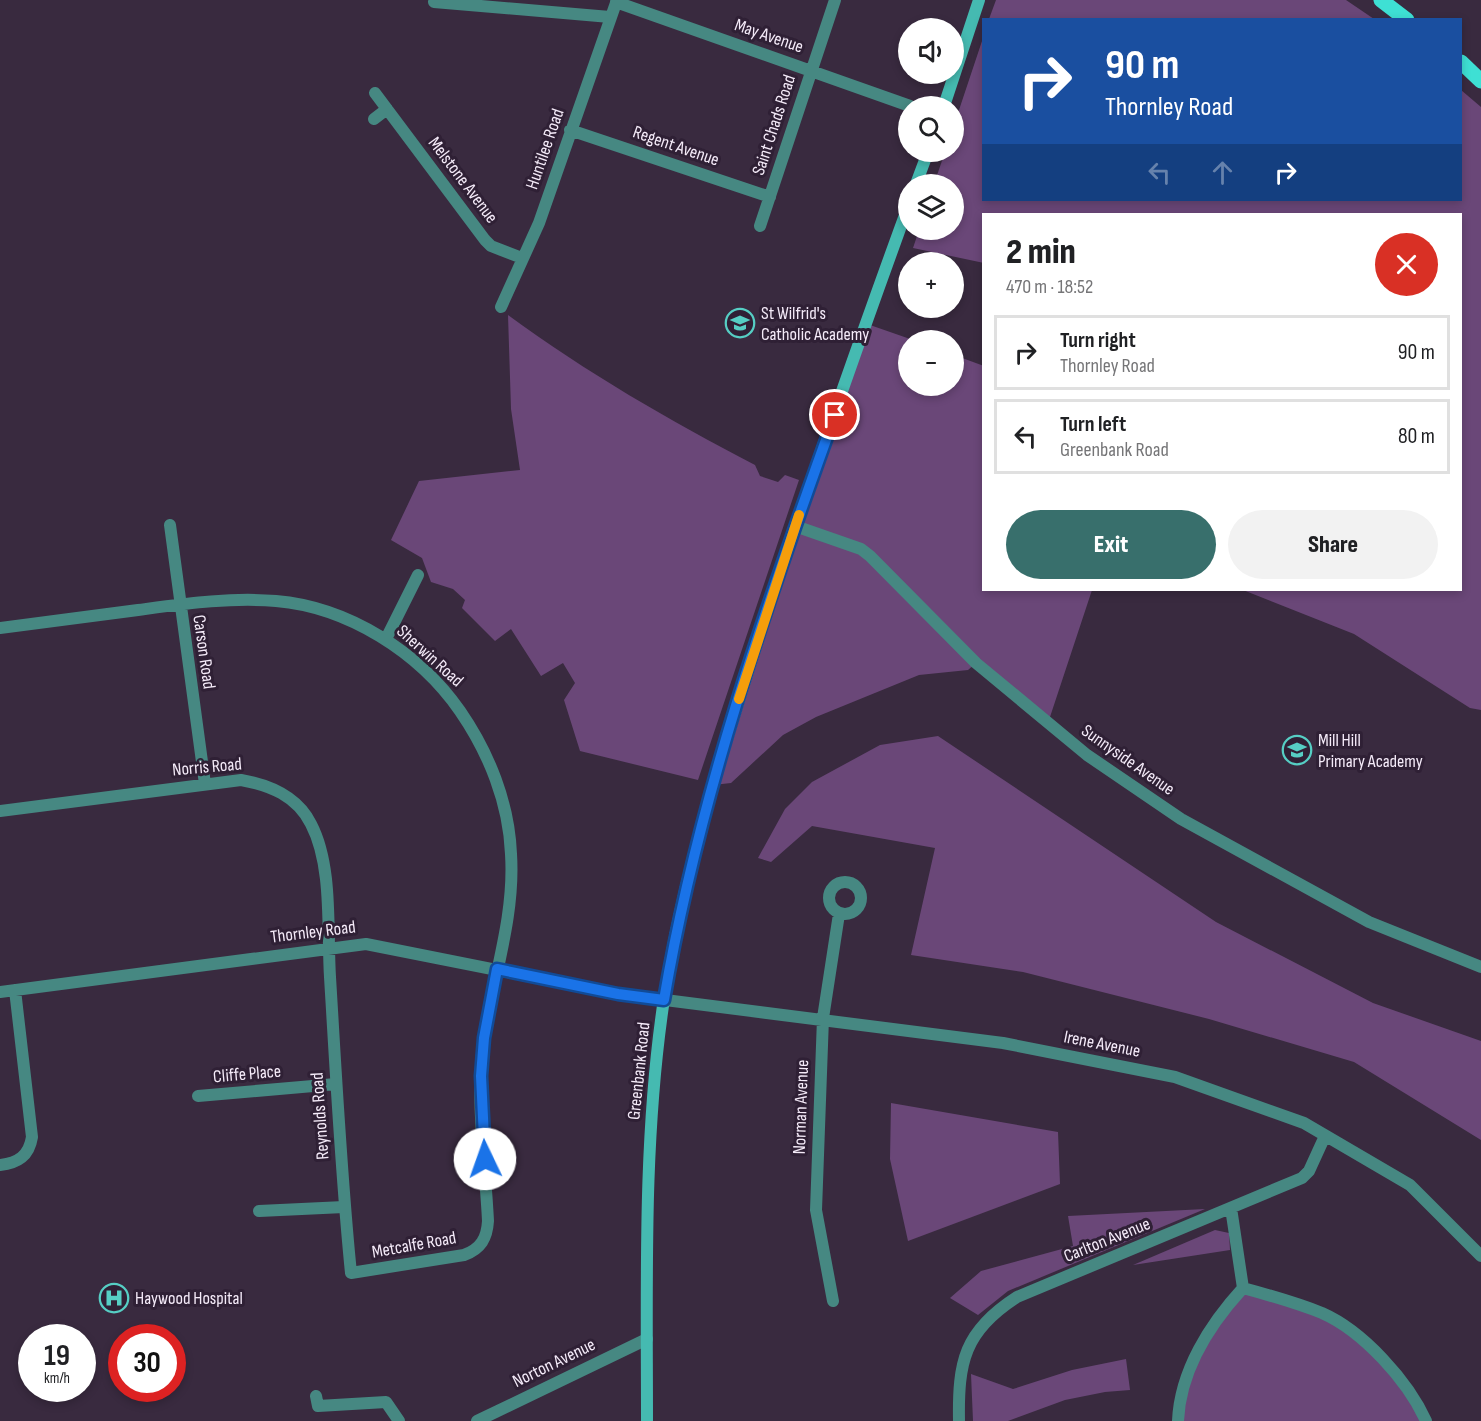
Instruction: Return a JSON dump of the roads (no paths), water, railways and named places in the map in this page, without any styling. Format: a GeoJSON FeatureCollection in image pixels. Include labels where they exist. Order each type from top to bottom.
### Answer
{"type":"FeatureCollection","features":[{"type":"Feature","properties":{"kind":"main road"},"geometry":{"type":"LineString","coordinates":[[1381,0],[1404,18]]}},
{"type":"Feature","properties":{"kind":"main road"},"geometry":{"type":"LineString","coordinates":[[1462,63],[1481,81]]}},
{"type":"Feature","properties":{"kind":"street","name":"Saint Chads Road"},"geometry":{"type":"LineString","coordinates":[[760,226],[835,0]]}},
{"type":"Feature","properties":{"kind":"street"},"geometry":{"type":"LineString","coordinates":[[947,96],[979,0]]}},
{"type":"Feature","properties":{"kind":"street","name":"May Avenue"},"geometry":{"type":"LineString","coordinates":[[616,1],[898,102]]}},
{"type":"Feature","properties":{"kind":"street","name":"Huntilee Road"},"geometry":{"type":"LineString","coordinates":[[501,307],[539,223],[616,1]]}},
{"type":"Feature","properties":{"kind":"street"},"geometry":{"type":"LineString","coordinates":[[434,2],[610,17]]}},
{"type":"Feature","properties":{"kind":"street","name":"Melstone Avenue"},"geometry":{"type":"LineString","coordinates":[[375,93],[484,240],[491,246],[522,258]]}},
{"type":"Feature","properties":{"kind":"street"},"geometry":{"type":"LineString","coordinates":[[375,119],[387,109]]}},
{"type":"Feature","properties":{"kind":"street","name":"Regent Avenue"},"geometry":{"type":"LineString","coordinates":[[570,130],[770,197]]}},
{"type":"Feature","properties":{"kind":"street","name":"Greenbank Road"},"geometry":{"type":"LineString","coordinates":[[647,1421],[652,1103],[664,1000],[679,915],[704,818],[795,526],[898,235]]}},
{"type":"Feature","properties":{"kind":"street","name":"Carson Road"},"geometry":{"type":"LineString","coordinates":[[170,525],[205,784]]}},
{"type":"Feature","properties":{"kind":"street","name":"Sunnyside Avenue"},"geometry":{"type":"LineString","coordinates":[[795,526],[861,549],[870,555],[976,663],[1087,755],[1181,819],[1369,922],[1481,967]]}},
{"type":"Feature","properties":{"kind":"street"},"geometry":{"type":"LineString","coordinates":[[386,639],[418,575]]}},
{"type":"Feature","properties":{"kind":"street","name":"Sherwin Road"},"geometry":{"type":"LineString","coordinates":[[0,628],[179,604],[245,600],[279,601],[327,612],[386,639],[448,695],[472,728],[490,765],[507,812],[512,855],[510,909],[497,969]]}},
{"type":"Feature","properties":{"kind":"street","name":"Norris Road"},"geometry":{"type":"LineString","coordinates":[[0,811],[241,780],[260,783],[279,790],[297,804],[310,821],[324,859],[328,948]]}},
{"type":"Feature","properties":{"kind":"street","name":"Norman Avenue"},"geometry":{"type":"LineString","coordinates":[[833,1301],[816,1210],[823,1018],[839,914]]}},
{"type":"Feature","properties":{"kind":"street","name":"Thornley Road"},"geometry":{"type":"LineString","coordinates":[[0,992],[366,944],[618,994],[664,1000]]}},
{"type":"Feature","properties":{"kind":"street","name":"Reynolds Road"},"geometry":{"type":"LineString","coordinates":[[328,948],[344,1207],[351,1273],[360,1272]]}},
{"type":"Feature","properties":{"kind":"street","name":"Metcalfe Road"},"geometry":{"type":"LineString","coordinates":[[360,1272],[464,1255],[473,1252],[485,1239],[488,1221],[481,1076],[484,1038],[497,969]]}},
{"type":"Feature","properties":{"kind":"street"},"geometry":{"type":"LineString","coordinates":[[0,1165],[14,1163],[24,1156],[30,1147],[32,1137],[15,990]]}},
{"type":"Feature","properties":{"kind":"street","name":"Irene Avenue"},"geometry":{"type":"LineString","coordinates":[[664,1000],[823,1018],[1003,1043],[1175,1077],[1304,1123],[1410,1185],[1481,1256]]}},
{"type":"Feature","properties":{"kind":"street","name":"Cliffe Place"},"geometry":{"type":"LineString","coordinates":[[198,1096],[336,1084]]}},
{"type":"Feature","properties":{"kind":"street","name":"Carlton Avenue"},"geometry":{"type":"LineString","coordinates":[[959,1421],[958,1380],[968,1346],[984,1323],[998,1309],[1017,1297],[1302,1178],[1309,1171],[1325,1136]]}},
{"type":"Feature","properties":{"kind":"street"},"geometry":{"type":"LineString","coordinates":[[259,1211],[344,1207]]}},
{"type":"Feature","properties":{"kind":"street"},"geometry":{"type":"LineString","coordinates":[[1231,1208],[1243,1288]]}},
{"type":"Feature","properties":{"kind":"street"},"geometry":{"type":"LineString","coordinates":[[1178,1421],[1184,1384],[1198,1352],[1223,1310],[1243,1288]]}},
{"type":"Feature","properties":{"kind":"street"},"geometry":{"type":"LineString","coordinates":[[1243,1288],[1324,1314],[1340,1324],[1375,1351],[1393,1370],[1426,1421]]}},
{"type":"Feature","properties":{"kind":"street","name":"Norton Avenue"},"geometry":{"type":"LineString","coordinates":[[477,1421],[647,1339]]}},
{"type":"Feature","properties":{"kind":"street"},"geometry":{"type":"LineString","coordinates":[[316,1396],[318,1406],[386,1402],[399,1421]]}},
{"type":"Feature","properties":{"kind":"place","name":"St Wilfrid's Catholic Academy"},"geometry":{"type":"Point","coordinates":[740,323]}},
{"type":"Feature","properties":{"kind":"place","name":"Mill Hill Primary Academy"},"geometry":{"type":"Point","coordinates":[1297,750]}},
{"type":"Feature","properties":{"kind":"place","name":"Haywood Hospital"},"geometry":{"type":"Point","coordinates":[114,1298]}}]}
